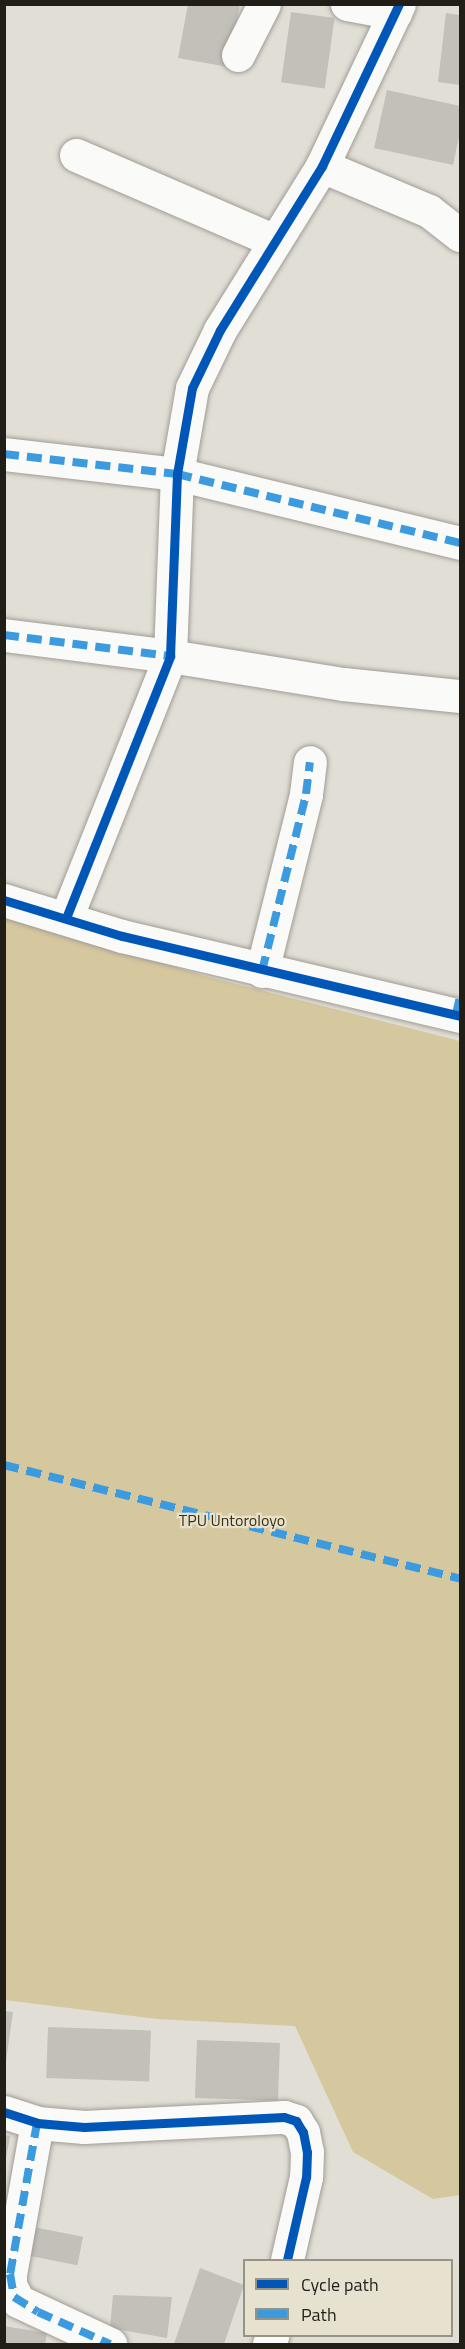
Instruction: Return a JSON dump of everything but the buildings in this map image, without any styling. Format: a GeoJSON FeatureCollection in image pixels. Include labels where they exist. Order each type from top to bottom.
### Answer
{"type":"FeatureCollection","features":[{"type":"Feature","properties":{"kind":"street"},"geometry":{"type":"LineString","coordinates":[[238,55],[264,4]]}},
{"type":"Feature","properties":{"kind":"street"},"geometry":{"type":"LineString","coordinates":[[66,918],[170,656],[177,474],[192,388],[220,330],[322,166],[397,9],[346,4]]}},
{"type":"Feature","properties":{"kind":"street"},"geometry":{"type":"LineString","coordinates":[[76,155],[276,241]]}},
{"type":"Feature","properties":{"kind":"street"},"geometry":{"type":"LineString","coordinates":[[322,166],[429,211],[460,235]]}},
{"type":"Feature","properties":{"kind":"street"},"geometry":{"type":"LineString","coordinates":[[4,454],[177,474],[460,543]]}},
{"type":"Feature","properties":{"kind":"street"},"geometry":{"type":"LineString","coordinates":[[4,635],[170,656],[343,684],[460,696]]}},
{"type":"Feature","properties":{"kind":"street"},"geometry":{"type":"LineString","coordinates":[[262,971],[306,794],[310,762]]}},
{"type":"Feature","properties":{"kind":"street"},"geometry":{"type":"LineString","coordinates":[[4,900],[122,936],[262,971],[459,1009]]}},
{"type":"Feature","properties":{"kind":"street"},"geometry":{"type":"LineString","coordinates":[[4,2112],[38,2122],[84,2127],[284,2117],[296,2121],[303,2132],[307,2152],[306,2177],[287,2259]]}},
{"type":"Feature","properties":{"kind":"street"},"geometry":{"type":"LineString","coordinates":[[38,2122],[10,2274],[12,2291],[18,2301],[38,2312],[110,2344]]}},
{"type":"Feature","properties":{"kind":"green space","name":"TPU Untoroloyo"},"geometry":{"type":"Polygon","coordinates":[[[4,911],[201,975],[460,1041],[460,2195],[433,2199],[353,2152],[295,2026],[157,2019],[5,2000],[4,911]]]}},
{"type":"Feature","properties":{"kind":"marked path"},"geometry":{"type":"LineString","coordinates":[[4,454],[177,474],[460,543]]}},
{"type":"Feature","properties":{"kind":"marked path"},"geometry":{"type":"LineString","coordinates":[[4,635],[170,656]]}},
{"type":"Feature","properties":{"kind":"marked path"},"geometry":{"type":"LineString","coordinates":[[262,971],[306,794],[310,762]]}},
{"type":"Feature","properties":{"kind":"marked path"},"geometry":{"type":"LineString","coordinates":[[456,1014],[460,996]]}},
{"type":"Feature","properties":{"kind":"marked path"},"geometry":{"type":"LineString","coordinates":[[4,1465],[460,1579]]}},
{"type":"Feature","properties":{"kind":"marked path"},"geometry":{"type":"LineString","coordinates":[[33,2121],[37,2123],[10,2274],[14,2297],[38,2312],[110,2344]]}},
{"type":"Feature","properties":{"kind":"cycle path"},"geometry":{"type":"LineString","coordinates":[[66,918],[170,656],[177,474],[192,388],[220,330],[322,166],[399,4]]}},
{"type":"Feature","properties":{"kind":"cycle path"},"geometry":{"type":"LineString","coordinates":[[4,900],[122,936],[460,1016]]}},
{"type":"Feature","properties":{"kind":"cycle path"},"geometry":{"type":"LineString","coordinates":[[4,2112],[37,2123],[84,2127],[284,2117],[296,2121],[303,2132],[307,2152],[306,2177],[287,2259]]}}]}
